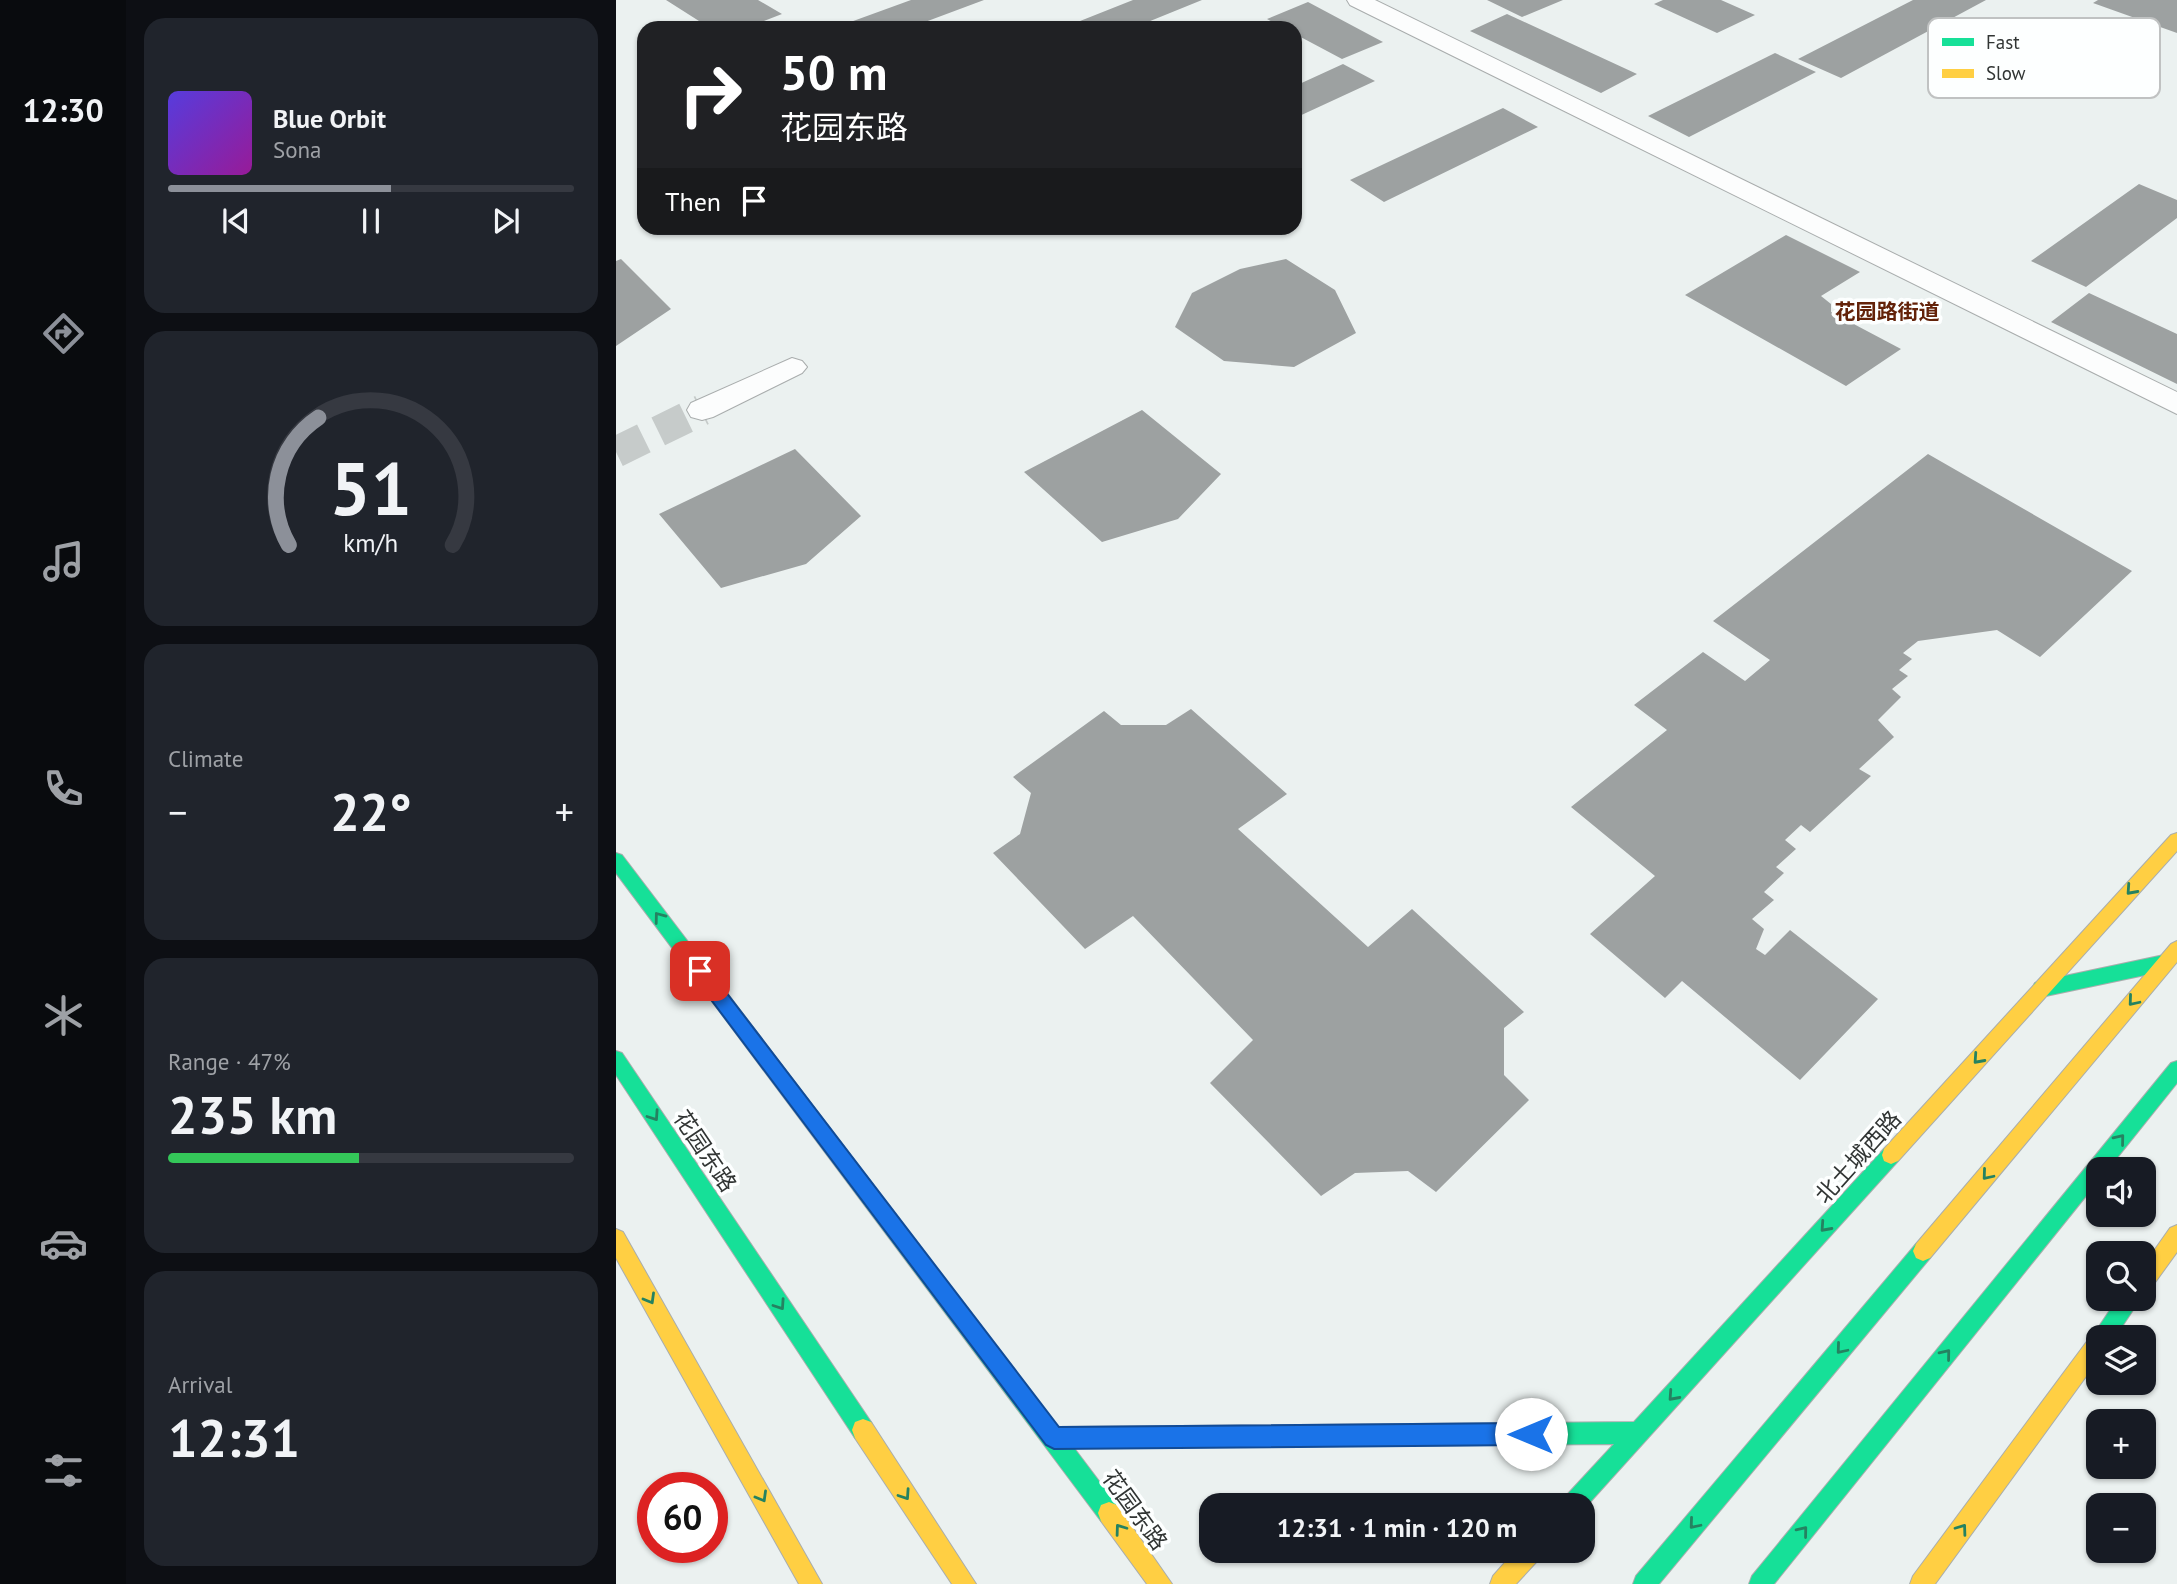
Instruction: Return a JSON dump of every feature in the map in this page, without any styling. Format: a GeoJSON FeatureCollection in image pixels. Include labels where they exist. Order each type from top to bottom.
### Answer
{"type":"FeatureCollection","features":[{"type":"Feature","properties":{"kind":"main road","name":"北土城西路"},"geometry":{"type":"LineString","coordinates":[[1584,1493],[2177,840]]}},
{"type":"Feature","properties":{"kind":"main road","name":"花园东路"},"geometry":{"type":"LineString","coordinates":[[616,860],[1054,1438],[1161,1584]]}},
{"type":"Feature","properties":{"kind":"main road"},"geometry":{"type":"LineString","coordinates":[[1644,1584],[2177,948]]}},
{"type":"Feature","properties":{"kind":"main road"},"geometry":{"type":"LineString","coordinates":[[2041,989],[2165,964]]}},
{"type":"Feature","properties":{"kind":"main road","name":"花园东路"},"geometry":{"type":"LineString","coordinates":[[616,1059],[965,1584]]}},
{"type":"Feature","properties":{"kind":"main road"},"geometry":{"type":"LineString","coordinates":[[1760,1584],[2177,1069]]}},
{"type":"Feature","properties":{"kind":"main road"},"geometry":{"type":"LineString","coordinates":[[2156,1264],[2177,1235]]}},
{"type":"Feature","properties":{"kind":"main road"},"geometry":{"type":"LineString","coordinates":[[616,1239],[811,1584]]}},
{"type":"Feature","properties":{"kind":"main road"},"geometry":{"type":"LineString","coordinates":[[1921,1584],[2086,1359]]}},
{"type":"Feature","properties":{"kind":"main road"},"geometry":{"type":"LineString","coordinates":[[1054,1438],[1639,1433]]}},
{"type":"Feature","properties":{"kind":"main road"},"geometry":{"type":"LineString","coordinates":[[1502,1584],[1521,1563]]}},
{"type":"Feature","properties":{"kind":"street"},"geometry":{"type":"LineString","coordinates":[[1358,0],[2177,404]]}},
{"type":"Feature","properties":{"kind":"street"},"geometry":{"type":"LineString","coordinates":[[702,410],[792,367]]}},
{"type":"Feature","properties":{"kind":"building"},"geometry":{"type":"Polygon","coordinates":[[[666,0],[758,0],[782,14],[764,21],[699,21],[666,0]]]}},
{"type":"Feature","properties":{"kind":"building"},"geometry":{"type":"Polygon","coordinates":[[[911,0],[984,0],[928,21],[853,21],[911,0]]]}},
{"type":"Feature","properties":{"kind":"building"},"geometry":{"type":"Polygon","coordinates":[[[1133,0],[1202,0],[1150,21],[1080,21],[1133,0]]]}},
{"type":"Feature","properties":{"kind":"building"},"geometry":{"type":"Polygon","coordinates":[[[1487,0],[1563,0],[1522,17],[1487,0]]]}},
{"type":"Feature","properties":{"kind":"building"},"geometry":{"type":"Polygon","coordinates":[[[1663,0],[1721,0],[1755,15],[1717,33],[1654,4],[1663,0]]]}},
{"type":"Feature","properties":{"kind":"building"},"geometry":{"type":"Polygon","coordinates":[[[1913,0],[1986,0],[1953,18],[1928,18],[1928,31],[1841,78],[1798,59],[1913,0]]]}},
{"type":"Feature","properties":{"kind":"building"},"geometry":{"type":"Polygon","coordinates":[[[2098,0],[2177,0],[2177,33],[2160,27],[2160,18],[2135,18],[2093,3],[2098,0]]]}},
{"type":"Feature","properties":{"kind":"building"},"geometry":{"type":"Polygon","coordinates":[[[1308,2],[1383,42],[1342,59],[1302,38],[1302,21],[1267,19],[1308,2]]]}},
{"type":"Feature","properties":{"kind":"building"},"geometry":{"type":"Polygon","coordinates":[[[1507,14],[1637,74],[1601,93],[1470,31],[1507,14]]]}},
{"type":"Feature","properties":{"kind":"building"},"geometry":{"type":"Polygon","coordinates":[[[1775,53],[1816,72],[1689,137],[1648,116],[1775,53]]]}},
{"type":"Feature","properties":{"kind":"building"},"geometry":{"type":"Polygon","coordinates":[[[1343,64],[1375,81],[1302,115],[1302,83],[1343,64]]]}},
{"type":"Feature","properties":{"kind":"building"},"geometry":{"type":"Polygon","coordinates":[[[1503,108],[1538,127],[1384,202],[1350,180],[1503,108]]]}},
{"type":"Feature","properties":{"kind":"building"},"geometry":{"type":"Polygon","coordinates":[[[2139,184],[2177,200],[2177,218],[2086,287],[2031,261],[2139,184]]]}},
{"type":"Feature","properties":{"kind":"building"},"geometry":{"type":"Polygon","coordinates":[[[1786,235],[1860,272],[1821,296],[1831,304],[1831,312],[1901,349],[1846,386],[1685,295],[1786,235]]]}},
{"type":"Feature","properties":{"kind":"building"},"geometry":{"type":"Polygon","coordinates":[[[621,259],[671,309],[616,346],[616,261],[621,259]]]}},
{"type":"Feature","properties":{"kind":"building"},"geometry":{"type":"Polygon","coordinates":[[[1286,259],[1335,290],[1356,333],[1294,367],[1224,361],[1175,327],[1192,293],[1240,269],[1286,259]]]}},
{"type":"Feature","properties":{"kind":"building"},"geometry":{"type":"Polygon","coordinates":[[[2089,293],[2177,334],[2177,384],[2051,322],[2089,293]]]}},
{"type":"Feature","properties":{"kind":"building"},"geometry":{"type":"Polygon","coordinates":[[[1142,410],[1221,474],[1178,519],[1102,542],[1024,472],[1142,410]]]}},
{"type":"Feature","properties":{"kind":"building"},"geometry":{"type":"Polygon","coordinates":[[[795,449],[861,516],[806,564],[721,588],[659,514],[795,449]]]}},
{"type":"Feature","properties":{"kind":"building"},"geometry":{"type":"Polygon","coordinates":[[[1928,454],[2132,571],[2040,657],[1997,630],[1918,641],[1903,653],[1912,659],[1899,670],[1908,676],[1892,689],[1901,697],[1878,720],[1894,737],[1859,769],[1871,776],[1810,832],[1801,825],[1785,840],[1796,849],[1776,867],[1784,873],[1764,892],[1774,900],[1752,919],[1764,929],[1756,949],[1765,955],[1790,930],[1878,999],[1800,1080],[1682,981],[1665,998],[1590,934],[1655,876],[1571,807],[1667,730],[1634,705],[1703,652],[1745,681],[1770,660],[1713,621],[1928,454]]]}},
{"type":"Feature","properties":{"kind":"building"},"geometry":{"type":"Polygon","coordinates":[[[1191,709],[1287,794],[1238,829],[1368,947],[1412,909],[1524,1012],[1504,1028],[1504,1075],[1529,1100],[1436,1192],[1408,1171],[1355,1173],[1321,1196],[1210,1083],[1253,1040],[1133,916],[1085,949],[993,853],[1020,834],[1031,793],[1013,777],[1104,711],[1121,725],[1166,725],[1191,709]]]}},
{"type":"Feature","properties":{"kind":"tunnel"},"geometry":{"type":"LineString","coordinates":[[616,452],[702,410]]}},
{"type":"Feature","properties":{"kind":"traffic: fast"},"geometry":{"type":"LineString","coordinates":[[616,860],[1109,1513]]}},
{"type":"Feature","properties":{"kind":"traffic: fast"},"geometry":{"type":"LineString","coordinates":[[2041,989],[2164,963]]}},
{"type":"Feature","properties":{"kind":"traffic: fast"},"geometry":{"type":"LineString","coordinates":[[616,1059],[863,1430]]}},
{"type":"Feature","properties":{"kind":"traffic: fast"},"geometry":{"type":"LineString","coordinates":[[1760,1584],[2177,1069]]}},
{"type":"Feature","properties":{"kind":"traffic: fast"},"geometry":{"type":"LineString","coordinates":[[1584,1493],[1891,1155]]}},
{"type":"Feature","properties":{"kind":"traffic: fast"},"geometry":{"type":"LineString","coordinates":[[1644,1584],[1923,1251]]}},
{"type":"Feature","properties":{"kind":"traffic: fast"},"geometry":{"type":"LineString","coordinates":[[2111,1325],[2121,1311]]}},
{"type":"Feature","properties":{"kind":"traffic: fast"},"geometry":{"type":"LineString","coordinates":[[1054,1438],[1639,1433]]}},
{"type":"Feature","properties":{"kind":"traffic: slow"},"geometry":{"type":"LineString","coordinates":[[1891,1155],[2177,840]]}},
{"type":"Feature","properties":{"kind":"traffic: slow"},"geometry":{"type":"LineString","coordinates":[[1923,1251],[2177,949]]}},
{"type":"Feature","properties":{"kind":"traffic: slow"},"geometry":{"type":"LineString","coordinates":[[2156,1264],[2177,1235]]}},
{"type":"Feature","properties":{"kind":"traffic: slow"},"geometry":{"type":"LineString","coordinates":[[616,1239],[811,1584]]}},
{"type":"Feature","properties":{"kind":"traffic: slow"},"geometry":{"type":"LineString","coordinates":[[1921,1584],[2086,1359]]}},
{"type":"Feature","properties":{"kind":"traffic: slow"},"geometry":{"type":"LineString","coordinates":[[863,1430],[965,1584]]}},
{"type":"Feature","properties":{"kind":"traffic: slow"},"geometry":{"type":"LineString","coordinates":[[1109,1513],[1161,1584]]}},
{"type":"Feature","properties":{"kind":"traffic: slow"},"geometry":{"type":"LineString","coordinates":[[1501,1584],[1520,1563]]}},
{"type":"Feature","properties":{"kind":"district","name":"花园路街道"},"geometry":{"type":"Point","coordinates":[1887,312]}},
{"type":"Feature","properties":{"kind":"route"},"geometry":{"type":"LineString","coordinates":[[700,971],[1054,1438],[1531,1434]]}}]}
